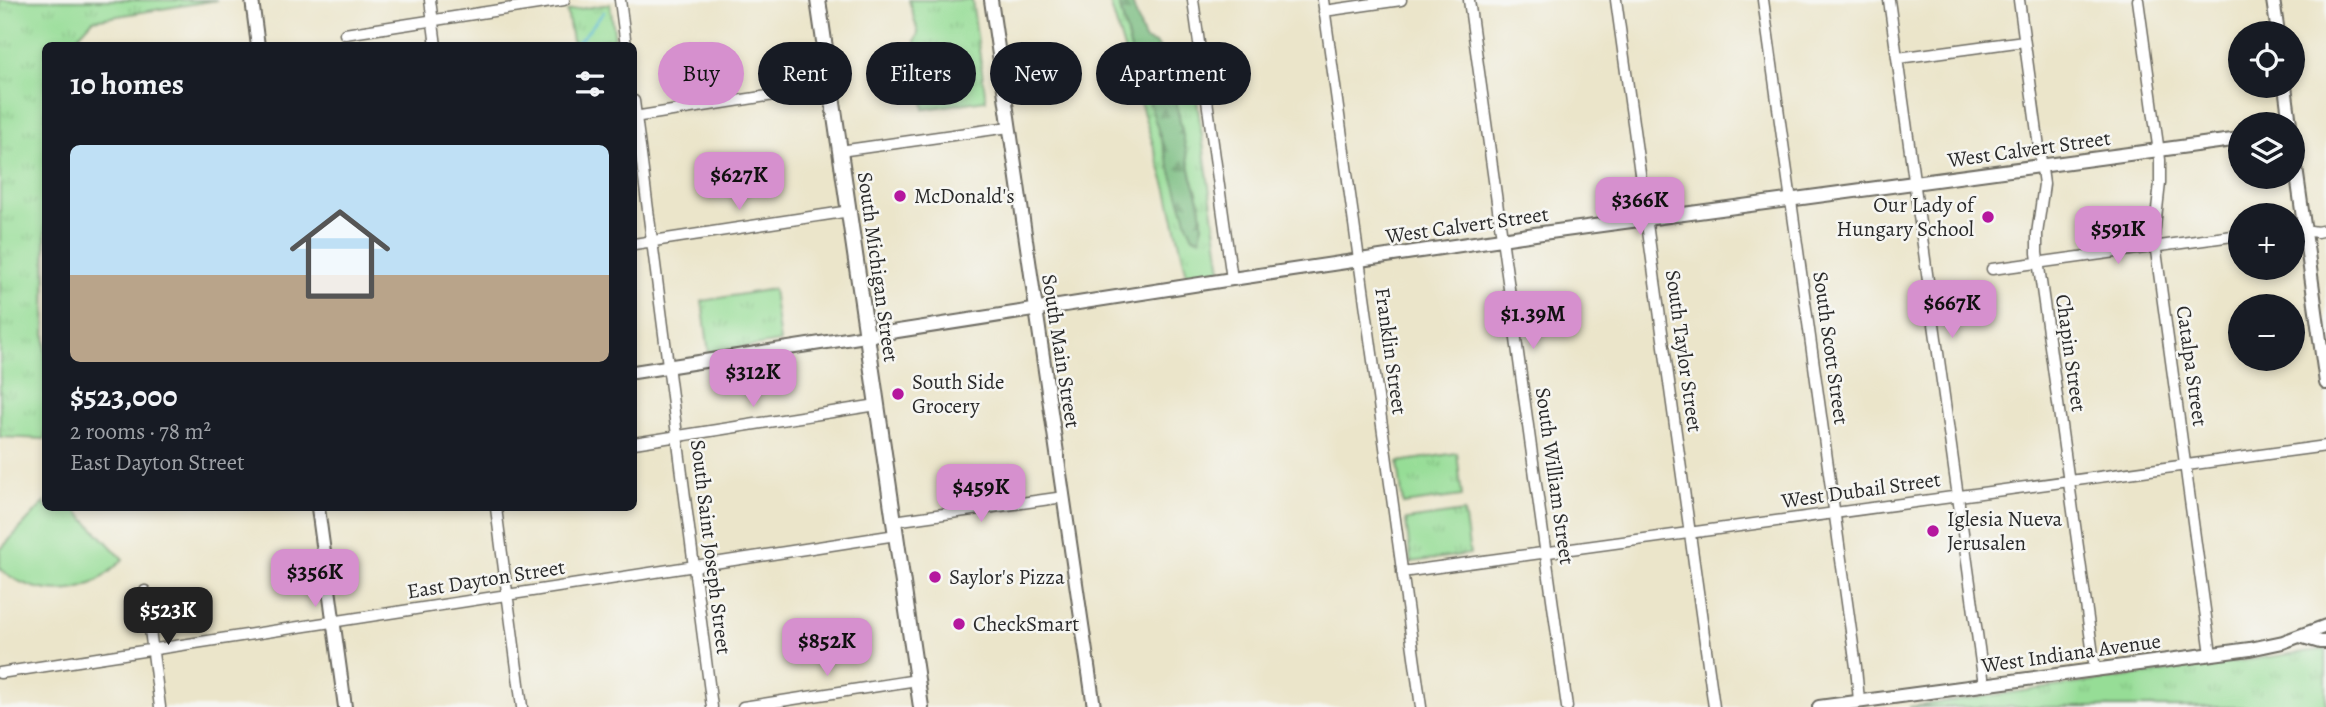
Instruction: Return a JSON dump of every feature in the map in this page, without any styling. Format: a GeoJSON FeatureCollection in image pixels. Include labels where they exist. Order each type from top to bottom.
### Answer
{"type":"FeatureCollection","features":[{"type":"Feature","properties":{"kind":"main road","name":"South Michigan Street"},"geometry":{"type":"LineString","coordinates":[[818,0],[824,42]]}},
{"type":"Feature","properties":{"kind":"main road","name":"South Michigan Street"},"geometry":{"type":"LineString","coordinates":[[834,105],[921,707]]}},
{"type":"Feature","properties":{"kind":"street"},"geometry":{"type":"LineString","coordinates":[[253,0],[258,42]]}},
{"type":"Feature","properties":{"kind":"street"},"geometry":{"type":"LineString","coordinates":[[430,0],[436,42]]}},
{"type":"Feature","properties":{"kind":"street"},"geometry":{"type":"LineString","coordinates":[[345,34],[564,0]]}},
{"type":"Feature","properties":{"kind":"street"},"geometry":{"type":"LineString","coordinates":[[620,0],[625,42]]}},
{"type":"Feature","properties":{"kind":"street","name":"South Main Street"},"geometry":{"type":"LineString","coordinates":[[991,0],[1094,707]]}},
{"type":"Feature","properties":{"kind":"street"},"geometry":{"type":"LineString","coordinates":[[1193,0],[1232,279]]}},
{"type":"Feature","properties":{"kind":"street"},"geometry":{"type":"LineString","coordinates":[[1324,5],[1401,0]]}},
{"type":"Feature","properties":{"kind":"street","name":"South William Street"},"geometry":{"type":"LineString","coordinates":[[1469,0],[1567,707]]}},
{"type":"Feature","properties":{"kind":"street","name":"South Taylor Street"},"geometry":{"type":"LineString","coordinates":[[1616,0],[1714,707]]}},
{"type":"Feature","properties":{"kind":"street","name":"South Scott Street"},"geometry":{"type":"LineString","coordinates":[[1763,0],[1859,701]]}},
{"type":"Feature","properties":{"kind":"street"},"geometry":{"type":"LineString","coordinates":[[1889,0],[1984,684]]}},
{"type":"Feature","properties":{"kind":"street","name":"Chapin Street"},"geometry":{"type":"LineString","coordinates":[[2019,0],[2044,186],[2037,234],[2039,262],[2095,669]]}},
{"type":"Feature","properties":{"kind":"street","name":"Catalpa Street"},"geometry":{"type":"LineString","coordinates":[[2138,0],[2159,151],[2160,183],[2154,225],[2156,246],[2211,654]]}},
{"type":"Feature","properties":{"kind":"street"},"geometry":{"type":"LineString","coordinates":[[2273,0],[2276,21]]}},
{"type":"Feature","properties":{"kind":"street","name":"Franklin Street"},"geometry":{"type":"LineString","coordinates":[[1324,5],[1421,707]]}},
{"type":"Feature","properties":{"kind":"street"},"geometry":{"type":"LineString","coordinates":[[1898,58],[2024,41]]}},
{"type":"Feature","properties":{"kind":"street"},"geometry":{"type":"LineString","coordinates":[[637,117],[758,98]]}},
{"type":"Feature","properties":{"kind":"street"},"geometry":{"type":"LineString","coordinates":[[840,151],[1009,127]]}},
{"type":"Feature","properties":{"kind":"street","name":"South Saint Joseph Street"},"geometry":{"type":"LineString","coordinates":[[637,132],[712,707]]}},
{"type":"Feature","properties":{"kind":"street","name":"West Calvert Street"},"geometry":{"type":"LineString","coordinates":[[637,372],[1502,239],[2228,141]]}},
{"type":"Feature","properties":{"kind":"street"},"geometry":{"type":"LineString","coordinates":[[637,244],[850,211]]}},
{"type":"Feature","properties":{"kind":"street"},"geometry":{"type":"LineString","coordinates":[[2305,229],[2317,232],[2326,230]]}},
{"type":"Feature","properties":{"kind":"street"},"geometry":{"type":"LineString","coordinates":[[1992,269],[2228,237]]}},
{"type":"Feature","properties":{"kind":"street"},"geometry":{"type":"LineString","coordinates":[[2305,262],[2326,383]]}},
{"type":"Feature","properties":{"kind":"street"},"geometry":{"type":"LineString","coordinates":[[637,443],[877,405]]}},
{"type":"Feature","properties":{"kind":"street","name":"West Dubail Street"},"geometry":{"type":"LineString","coordinates":[[1402,572],[2326,446]]}},
{"type":"Feature","properties":{"kind":"street","name":"East Dayton Street"},"geometry":{"type":"LineString","coordinates":[[0,673],[694,566],[1064,497]]}},
{"type":"Feature","properties":{"kind":"street"},"geometry":{"type":"LineString","coordinates":[[318,511],[345,707]]}},
{"type":"Feature","properties":{"kind":"street"},"geometry":{"type":"LineString","coordinates":[[496,511],[522,707]]}},
{"type":"Feature","properties":{"kind":"street"},"geometry":{"type":"LineString","coordinates":[[145,591],[160,707]]}},
{"type":"Feature","properties":{"kind":"street","name":"West Indiana Avenue"},"geometry":{"type":"LineString","coordinates":[[1819,707],[2268,646],[2326,626]]}},
{"type":"Feature","properties":{"kind":"street"},"geometry":{"type":"LineString","coordinates":[[2300,636],[2326,642]]}},
{"type":"Feature","properties":{"kind":"street"},"geometry":{"type":"LineString","coordinates":[[743,707],[917,680]]}},
{"type":"Feature","properties":{"kind":"green space"},"geometry":{"type":"Polygon","coordinates":[[[0,0],[217,0],[93,20],[78,36],[79,42],[42,42],[42,439],[0,437],[0,0]]]}},
{"type":"Feature","properties":{"kind":"green space"},"geometry":{"type":"Polygon","coordinates":[[[909,0],[972,0],[986,100],[976,101],[976,42],[915,42],[918,33],[909,0]]]}},
{"type":"Feature","properties":{"kind":"green space"},"geometry":{"type":"Polygon","coordinates":[[[1109,0],[1118,0],[1129,42],[1122,42],[1109,0]]]}},
{"type":"Feature","properties":{"kind":"green space"},"geometry":{"type":"Polygon","coordinates":[[[1118,0],[1131,0],[1145,40],[1150,42],[1129,42],[1118,0]]]}},
{"type":"Feature","properties":{"kind":"green space"},"geometry":{"type":"Polygon","coordinates":[[[610,4],[615,38],[592,42],[572,41],[567,11],[610,4]]]}},
{"type":"Feature","properties":{"kind":"green space"},"geometry":{"type":"Polygon","coordinates":[[[923,105],[952,105],[924,109],[923,105]]]}},
{"type":"Feature","properties":{"kind":"green space"},"geometry":{"type":"Polygon","coordinates":[[[1141,105],[1151,105],[1200,238],[1200,208],[1176,105],[1198,105],[1221,270],[1187,275],[1167,190],[1141,105]]]}},
{"type":"Feature","properties":{"kind":"green space"},"geometry":{"type":"Polygon","coordinates":[[[1150,105],[1176,105],[1200,208],[1200,238],[1193,237],[1150,105]]]}},
{"type":"Feature","properties":{"kind":"green space"},"geometry":{"type":"Polygon","coordinates":[[[773,289],[780,342],[709,353],[702,301],[773,289]]]}},
{"type":"Feature","properties":{"kind":"green space"},"geometry":{"type":"Polygon","coordinates":[[[1457,453],[1462,496],[1403,504],[1398,462],[1457,453]]]}},
{"type":"Feature","properties":{"kind":"green space"},"geometry":{"type":"Polygon","coordinates":[[[42,505],[42,511],[77,511],[123,559],[97,581],[81,588],[57,591],[33,587],[0,569],[0,550],[42,505]]]}},
{"type":"Feature","properties":{"kind":"green space"},"geometry":{"type":"Polygon","coordinates":[[[1464,512],[1470,554],[1411,562],[1406,520],[1464,512]]]}},
{"type":"Feature","properties":{"kind":"green space"},"geometry":{"type":"Polygon","coordinates":[[[2326,649],[2326,707],[1909,707],[2326,649]]]}},
{"type":"Feature","properties":{"kind":"waterway"},"geometry":{"type":"LineString","coordinates":[[577,42],[604,12]]}},
{"type":"Feature","properties":{"kind":"place","name":"McDonald's"},"geometry":{"type":"Point","coordinates":[900,196]}},
{"type":"Feature","properties":{"kind":"place","name":"Our Lady of Hungary School"},"geometry":{"type":"Point","coordinates":[1988,217]}},
{"type":"Feature","properties":{"kind":"place","name":"South Side Grocery"},"geometry":{"type":"Point","coordinates":[898,394]}},
{"type":"Feature","properties":{"kind":"place","name":"Iglesia Nueva Jerusalen"},"geometry":{"type":"Point","coordinates":[1933,531]}},
{"type":"Feature","properties":{"kind":"place","name":"Saylor's Pizza"},"geometry":{"type":"Point","coordinates":[935,577]}},
{"type":"Feature","properties":{"kind":"place","name":"CheckSmart"},"geometry":{"type":"Point","coordinates":[959,624]}}]}
